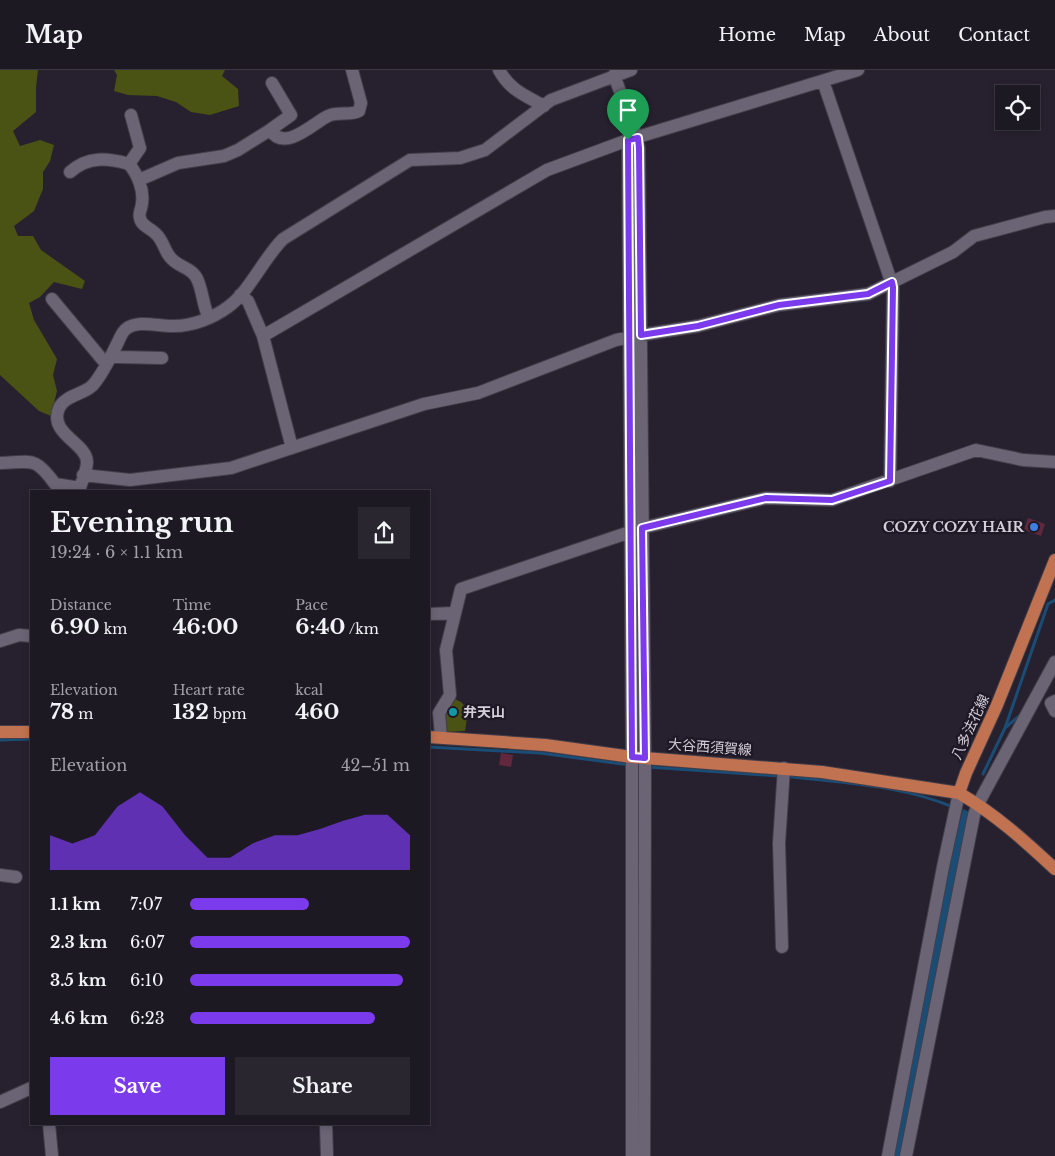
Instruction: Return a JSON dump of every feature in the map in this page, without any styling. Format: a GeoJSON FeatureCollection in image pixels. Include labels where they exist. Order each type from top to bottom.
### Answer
{"type":"FeatureCollection","features":[{"type":"Feature","properties":{"kind":"main road","name":"八多法花線"},"geometry":{"type":"LineString","coordinates":[[959,793],[966,773],[998,705],[1055,560]]}},
{"type":"Feature","properties":{"kind":"main road"},"geometry":{"type":"LineString","coordinates":[[0,732],[30,732]]}},
{"type":"Feature","properties":{"kind":"main road","name":"大谷西須賀線"},"geometry":{"type":"LineString","coordinates":[[435,737],[545,745],[639,757],[822,772],[959,793]]}},
{"type":"Feature","properties":{"kind":"main road"},"geometry":{"type":"LineString","coordinates":[[959,793],[978,804],[1015,833],[1055,869]]}},
{"type":"Feature","properties":{"kind":"street"},"geometry":{"type":"LineString","coordinates":[[270,130],[274,136],[282,138],[306,131],[329,115],[340,113],[353,114],[360,111],[361,103],[352,70]]}},
{"type":"Feature","properties":{"kind":"street"},"geometry":{"type":"LineString","coordinates":[[499,70],[508,84],[518,92],[544,106]]}},
{"type":"Feature","properties":{"kind":"street"},"geometry":{"type":"LineString","coordinates":[[0,463],[33,462],[41,466],[55,484],[79,489],[87,462],[84,452],[62,432],[58,418],[59,407],[67,400],[89,389],[100,378],[125,329],[136,324],[175,326],[192,324],[209,318],[228,307],[240,295],[272,250],[291,234],[410,160],[460,158],[485,150],[551,100],[631,70]]}},
{"type":"Feature","properties":{"kind":"street"},"geometry":{"type":"LineString","coordinates":[[263,336],[547,170],[633,139],[858,70]]}},
{"type":"Feature","properties":{"kind":"street"},"geometry":{"type":"LineString","coordinates":[[614,75],[633,139],[639,148],[636,336],[636,530],[644,1156]]}},
{"type":"Feature","properties":{"kind":"street"},"geometry":{"type":"LineString","coordinates":[[824,81],[892,282],[890,481]]}},
{"type":"Feature","properties":{"kind":"street"},"geometry":{"type":"LineString","coordinates":[[139,180],[178,163],[224,156],[238,150],[291,116],[272,84]]}},
{"type":"Feature","properties":{"kind":"street"},"geometry":{"type":"LineString","coordinates":[[129,164],[140,148],[131,115]]}},
{"type":"Feature","properties":{"kind":"street"},"geometry":{"type":"LineString","coordinates":[[70,172],[78,165],[94,159],[129,164],[139,180],[142,192],[140,219],[142,223],[156,233],[169,256],[174,261],[187,267],[195,274],[209,318]]}},
{"type":"Feature","properties":{"kind":"street"},"geometry":{"type":"LineString","coordinates":[[83,475],[130,480],[231,468],[424,404],[478,392],[616,340],[698,326],[779,305],[868,294],[953,252],[974,236],[1044,217],[1055,216]]}},
{"type":"Feature","properties":{"kind":"street"},"geometry":{"type":"LineString","coordinates":[[240,295],[248,301],[263,336],[292,448]]}},
{"type":"Feature","properties":{"kind":"street"},"geometry":{"type":"LineString","coordinates":[[52,299],[109,360]]}},
{"type":"Feature","properties":{"kind":"street"},"geometry":{"type":"LineString","coordinates":[[109,360],[118,357],[162,358]]}},
{"type":"Feature","properties":{"kind":"street"},"geometry":{"type":"LineString","coordinates":[[435,737],[434,711],[450,695],[446,650],[461,589],[636,530],[766,498],[832,500],[976,450],[1023,460],[1055,462]]}},
{"type":"Feature","properties":{"kind":"street"},"geometry":{"type":"LineString","coordinates":[[430,614],[455,613]]}},
{"type":"Feature","properties":{"kind":"street"},"geometry":{"type":"LineString","coordinates":[[0,641],[19,635],[30,636]]}},
{"type":"Feature","properties":{"kind":"street"},"geometry":{"type":"LineString","coordinates":[[906,1156],[974,815],[978,804],[1055,662]]}},
{"type":"Feature","properties":{"kind":"street"},"geometry":{"type":"LineString","coordinates":[[1055,701],[1051,703],[1055,711]]}},
{"type":"Feature","properties":{"kind":"street"},"geometry":{"type":"LineString","coordinates":[[632,1156],[639,757]]}},
{"type":"Feature","properties":{"kind":"street"},"geometry":{"type":"LineString","coordinates":[[782,947],[779,844],[784,768]]}},
{"type":"Feature","properties":{"kind":"street"},"geometry":{"type":"LineString","coordinates":[[888,1156],[959,793]]}},
{"type":"Feature","properties":{"kind":"street"},"geometry":{"type":"LineString","coordinates":[[0,875],[16,877]]}},
{"type":"Feature","properties":{"kind":"street"},"geometry":{"type":"LineString","coordinates":[[0,1102],[30,1088]]}},
{"type":"Feature","properties":{"kind":"street"},"geometry":{"type":"LineString","coordinates":[[49,1125],[52,1156]]}},
{"type":"Feature","properties":{"kind":"street"},"geometry":{"type":"LineString","coordinates":[[326,1125],[327,1156]]}},
{"type":"Feature","properties":{"kind":"green space"},"geometry":{"type":"Polygon","coordinates":[[[0,70],[38,70],[36,112],[13,131],[20,146],[40,140],[54,145],[50,161],[43,172],[43,189],[34,211],[14,226],[18,236],[33,236],[41,250],[85,281],[82,289],[54,282],[40,297],[29,303],[34,320],[57,359],[53,375],[57,391],[51,416],[39,411],[0,375],[0,70]]]}},
{"type":"Feature","properties":{"kind":"green space"},"geometry":{"type":"Polygon","coordinates":[[[114,70],[225,70],[222,76],[238,89],[239,106],[210,115],[191,112],[176,102],[157,96],[128,95],[114,91],[117,75],[114,70]]]}},
{"type":"Feature","properties":{"kind":"green space"},"geometry":{"type":"Polygon","coordinates":[[[451,697],[461,702],[468,710],[465,731],[447,732],[441,724],[451,697]]]}},
{"type":"Feature","properties":{"kind":"water"},"geometry":{"type":"Polygon","coordinates":[[[963,809],[972,813],[902,1156],[893,1156],[948,869],[963,809]]]}},
{"type":"Feature","properties":{"kind":"building","name":"COZY COZY HAIR"},"geometry":{"type":"Polygon","coordinates":[[[1028,518],[1045,524],[1041,536],[1024,530],[1028,518]]]}},
{"type":"Feature","properties":{"kind":"building"},"geometry":{"type":"Polygon","coordinates":[[[501,753],[513,755],[511,767],[499,765],[501,753]]]}},
{"type":"Feature","properties":{"kind":"waterway"},"geometry":{"type":"LineString","coordinates":[[983,774],[1005,728],[1048,604],[1055,600]]}},
{"type":"Feature","properties":{"kind":"waterway"},"geometry":{"type":"LineString","coordinates":[[1005,728],[1019,716]]}},
{"type":"Feature","properties":{"kind":"waterway"},"geometry":{"type":"LineString","coordinates":[[0,740],[30,739]]}},
{"type":"Feature","properties":{"kind":"waterway"},"geometry":{"type":"LineString","coordinates":[[430,747],[540,753],[630,765]]}},
{"type":"Feature","properties":{"kind":"waterway"},"geometry":{"type":"LineString","coordinates":[[648,767],[779,776]]}},
{"type":"Feature","properties":{"kind":"waterway"},"geometry":{"type":"LineString","coordinates":[[785,776],[892,789],[953,807]]}},
{"type":"Feature","properties":{"kind":"place","name":"COZY COZY HAIR"},"geometry":{"type":"Point","coordinates":[1034,527]}},
{"type":"Feature","properties":{"kind":"place","name":"弁天山"},"geometry":{"type":"Point","coordinates":[453,712]}},
{"type":"Feature","properties":{"kind":"route"},"geometry":{"type":"LineString","coordinates":[[638,138],[639,148],[641,335],[698,326],[779,305],[868,294],[892,282],[893,287],[890,481],[832,500],[766,498],[642,528],[645,758],[632,757],[628,140],[638,138]]}}]}
